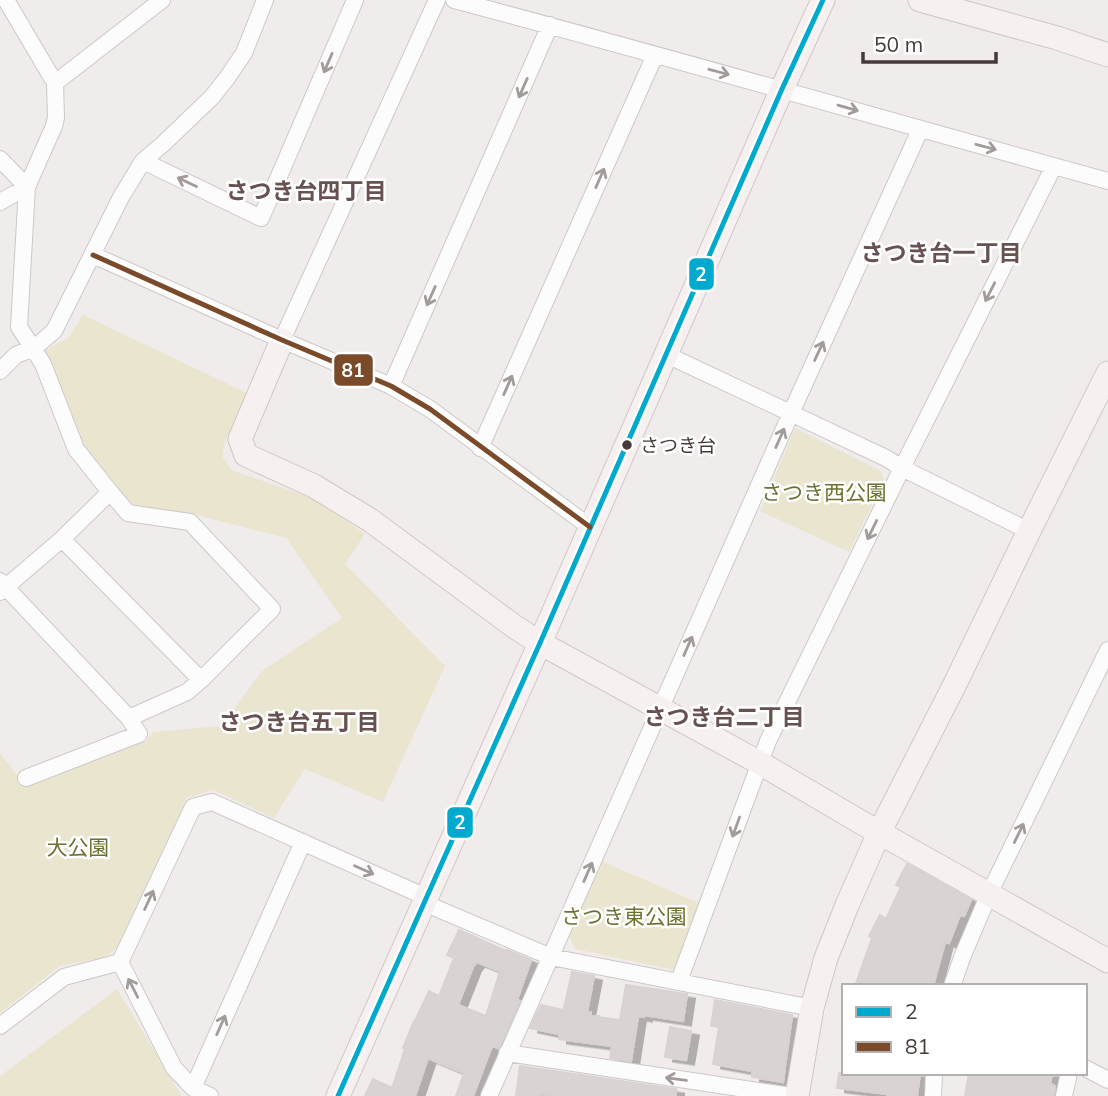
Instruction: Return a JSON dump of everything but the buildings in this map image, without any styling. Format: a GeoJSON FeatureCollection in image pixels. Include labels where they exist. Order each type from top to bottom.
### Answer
{"type":"FeatureCollection","features":[{"type":"Feature","properties":{"kind":"street"},"geometry":{"type":"LineString","coordinates":[[6,0],[55,83],[54,126],[27,187],[19,327],[43,363],[76,449],[128,513],[190,522],[272,609],[187,692],[129,718]]}},
{"type":"Feature","properties":{"kind":"street"},"geometry":{"type":"LineString","coordinates":[[55,83],[162,0]]}},
{"type":"Feature","properties":{"kind":"street"},"geometry":{"type":"LineString","coordinates":[[0,371],[16,355],[34,348],[54,331],[121,197],[143,161],[212,97],[228,78],[244,54],[265,0]]}},
{"type":"Feature","properties":{"kind":"street"},"geometry":{"type":"LineString","coordinates":[[143,161],[261,218],[355,0]]}},
{"type":"Feature","properties":{"kind":"street"},"geometry":{"type":"LineString","coordinates":[[437,0],[282,340],[240,439],[246,455],[314,486],[370,520],[515,628],[540,643],[760,763],[1108,961]]}},
{"type":"Feature","properties":{"kind":"street"},"geometry":{"type":"LineString","coordinates":[[454,0],[1108,181]]}},
{"type":"Feature","properties":{"kind":"street"},"geometry":{"type":"LineString","coordinates":[[338,1096],[823,0]]}},
{"type":"Feature","properties":{"kind":"street"},"geometry":{"type":"LineString","coordinates":[[920,0],[1108,55]]}},
{"type":"Feature","properties":{"kind":"street"},"geometry":{"type":"LineString","coordinates":[[391,386],[550,26]]}},
{"type":"Feature","properties":{"kind":"street"},"geometry":{"type":"LineString","coordinates":[[480,448],[655,55]]}},
{"type":"Feature","properties":{"kind":"street"},"geometry":{"type":"LineString","coordinates":[[488,1096],[791,413],[920,130]]}},
{"type":"Feature","properties":{"kind":"street"},"geometry":{"type":"LineString","coordinates":[[0,159],[27,187]]}},
{"type":"Feature","properties":{"kind":"street"},"geometry":{"type":"LineString","coordinates":[[679,981],[774,729],[1054,166]]}},
{"type":"Feature","properties":{"kind":"street"},"geometry":{"type":"LineString","coordinates":[[0,202],[27,187]]}},
{"type":"Feature","properties":{"kind":"street"},"geometry":{"type":"LineString","coordinates":[[93,254],[391,386],[430,410],[590,527]]}},
{"type":"Feature","properties":{"kind":"street"},"geometry":{"type":"LineString","coordinates":[[665,354],[886,458],[1029,531]]}},
{"type":"Feature","properties":{"kind":"street"},"geometry":{"type":"LineString","coordinates":[[797,1096],[812,1008],[826,958],[848,903],[879,833],[956,684],[1029,531],[1105,388]]}},
{"type":"Feature","properties":{"kind":"street"},"geometry":{"type":"LineString","coordinates":[[26,778],[139,734],[129,718],[2,587],[62,539],[110,492]]}},
{"type":"Feature","properties":{"kind":"street"},"geometry":{"type":"LineString","coordinates":[[62,539],[201,680]]}},
{"type":"Feature","properties":{"kind":"street"},"geometry":{"type":"LineString","coordinates":[[953,984],[989,894],[1108,649]]}},
{"type":"Feature","properties":{"kind":"street"},"geometry":{"type":"LineString","coordinates":[[0,1026],[64,977],[120,962],[193,807],[212,802],[551,957],[812,1008]]}},
{"type":"Feature","properties":{"kind":"street"},"geometry":{"type":"LineString","coordinates":[[193,1088],[303,842]]}},
{"type":"Feature","properties":{"kind":"street"},"geometry":{"type":"LineString","coordinates":[[120,962],[174,1068],[193,1088],[210,1096]]}},
{"type":"Feature","properties":{"kind":"street"},"geometry":{"type":"LineString","coordinates":[[507,1053],[792,1096]]}},
{"type":"Feature","properties":{"kind":"street"},"geometry":{"type":"LineString","coordinates":[[1087,1069],[1108,1080]]}},
{"type":"Feature","properties":{"kind":"street"},"geometry":{"type":"LineString","coordinates":[[933,1096],[934,1075]]}},
{"type":"Feature","properties":{"kind":"street"},"geometry":{"type":"LineString","coordinates":[[1064,1096],[1069,1075]]}},
{"type":"Feature","properties":{"kind":"green space","name":"大公園"},"geometry":{"type":"Polygon","coordinates":[[[83,315],[247,393],[224,444],[223,458],[232,470],[314,499],[365,534],[345,564],[445,666],[383,802],[305,769],[274,818],[213,790],[187,798],[117,948],[105,957],[60,966],[0,1013],[0,753],[24,784],[146,741],[153,732],[221,726],[262,671],[342,618],[286,538],[196,515],[140,509],[119,495],[84,448],[44,351],[68,338],[83,315]]]}},
{"type":"Feature","properties":{"kind":"green space","name":"さつき西公園"},"geometry":{"type":"Polygon","coordinates":[[[795,428],[881,471],[884,481],[849,552],[760,511],[795,428]]]}},
{"type":"Feature","properties":{"kind":"green space","name":"さつき東公園"},"geometry":{"type":"Polygon","coordinates":[[[601,861],[699,903],[674,970],[575,949],[569,936],[601,861]]]}},
{"type":"Feature","properties":{"kind":"green space"},"geometry":{"type":"Polygon","coordinates":[[[117,989],[182,1096],[0,1096],[0,1076],[117,989]]]}},
{"type":"Feature","properties":{"kind":"transit line","name":"2"},"geometry":{"type":"LineString","coordinates":[[338,1096],[823,0]]}},
{"type":"Feature","properties":{"kind":"transit line","name":"81"},"geometry":{"type":"LineString","coordinates":[[93,255],[391,386],[430,409],[590,527]]}},
{"type":"Feature","properties":{"kind":"place","name":"さつき台"},"geometry":{"type":"Point","coordinates":[627,445]}},
{"type":"Feature","properties":{"kind":"district","name":"さつき台四丁目"},"geometry":{"type":"Point","coordinates":[306,190]}},
{"type":"Feature","properties":{"kind":"district","name":"さつき台一丁目"},"geometry":{"type":"Point","coordinates":[941,252]}},
{"type":"Feature","properties":{"kind":"district","name":"さつき台二丁目"},"geometry":{"type":"Point","coordinates":[724,716]}},
{"type":"Feature","properties":{"kind":"district","name":"さつき台五丁目"},"geometry":{"type":"Point","coordinates":[299,721]}}]}
